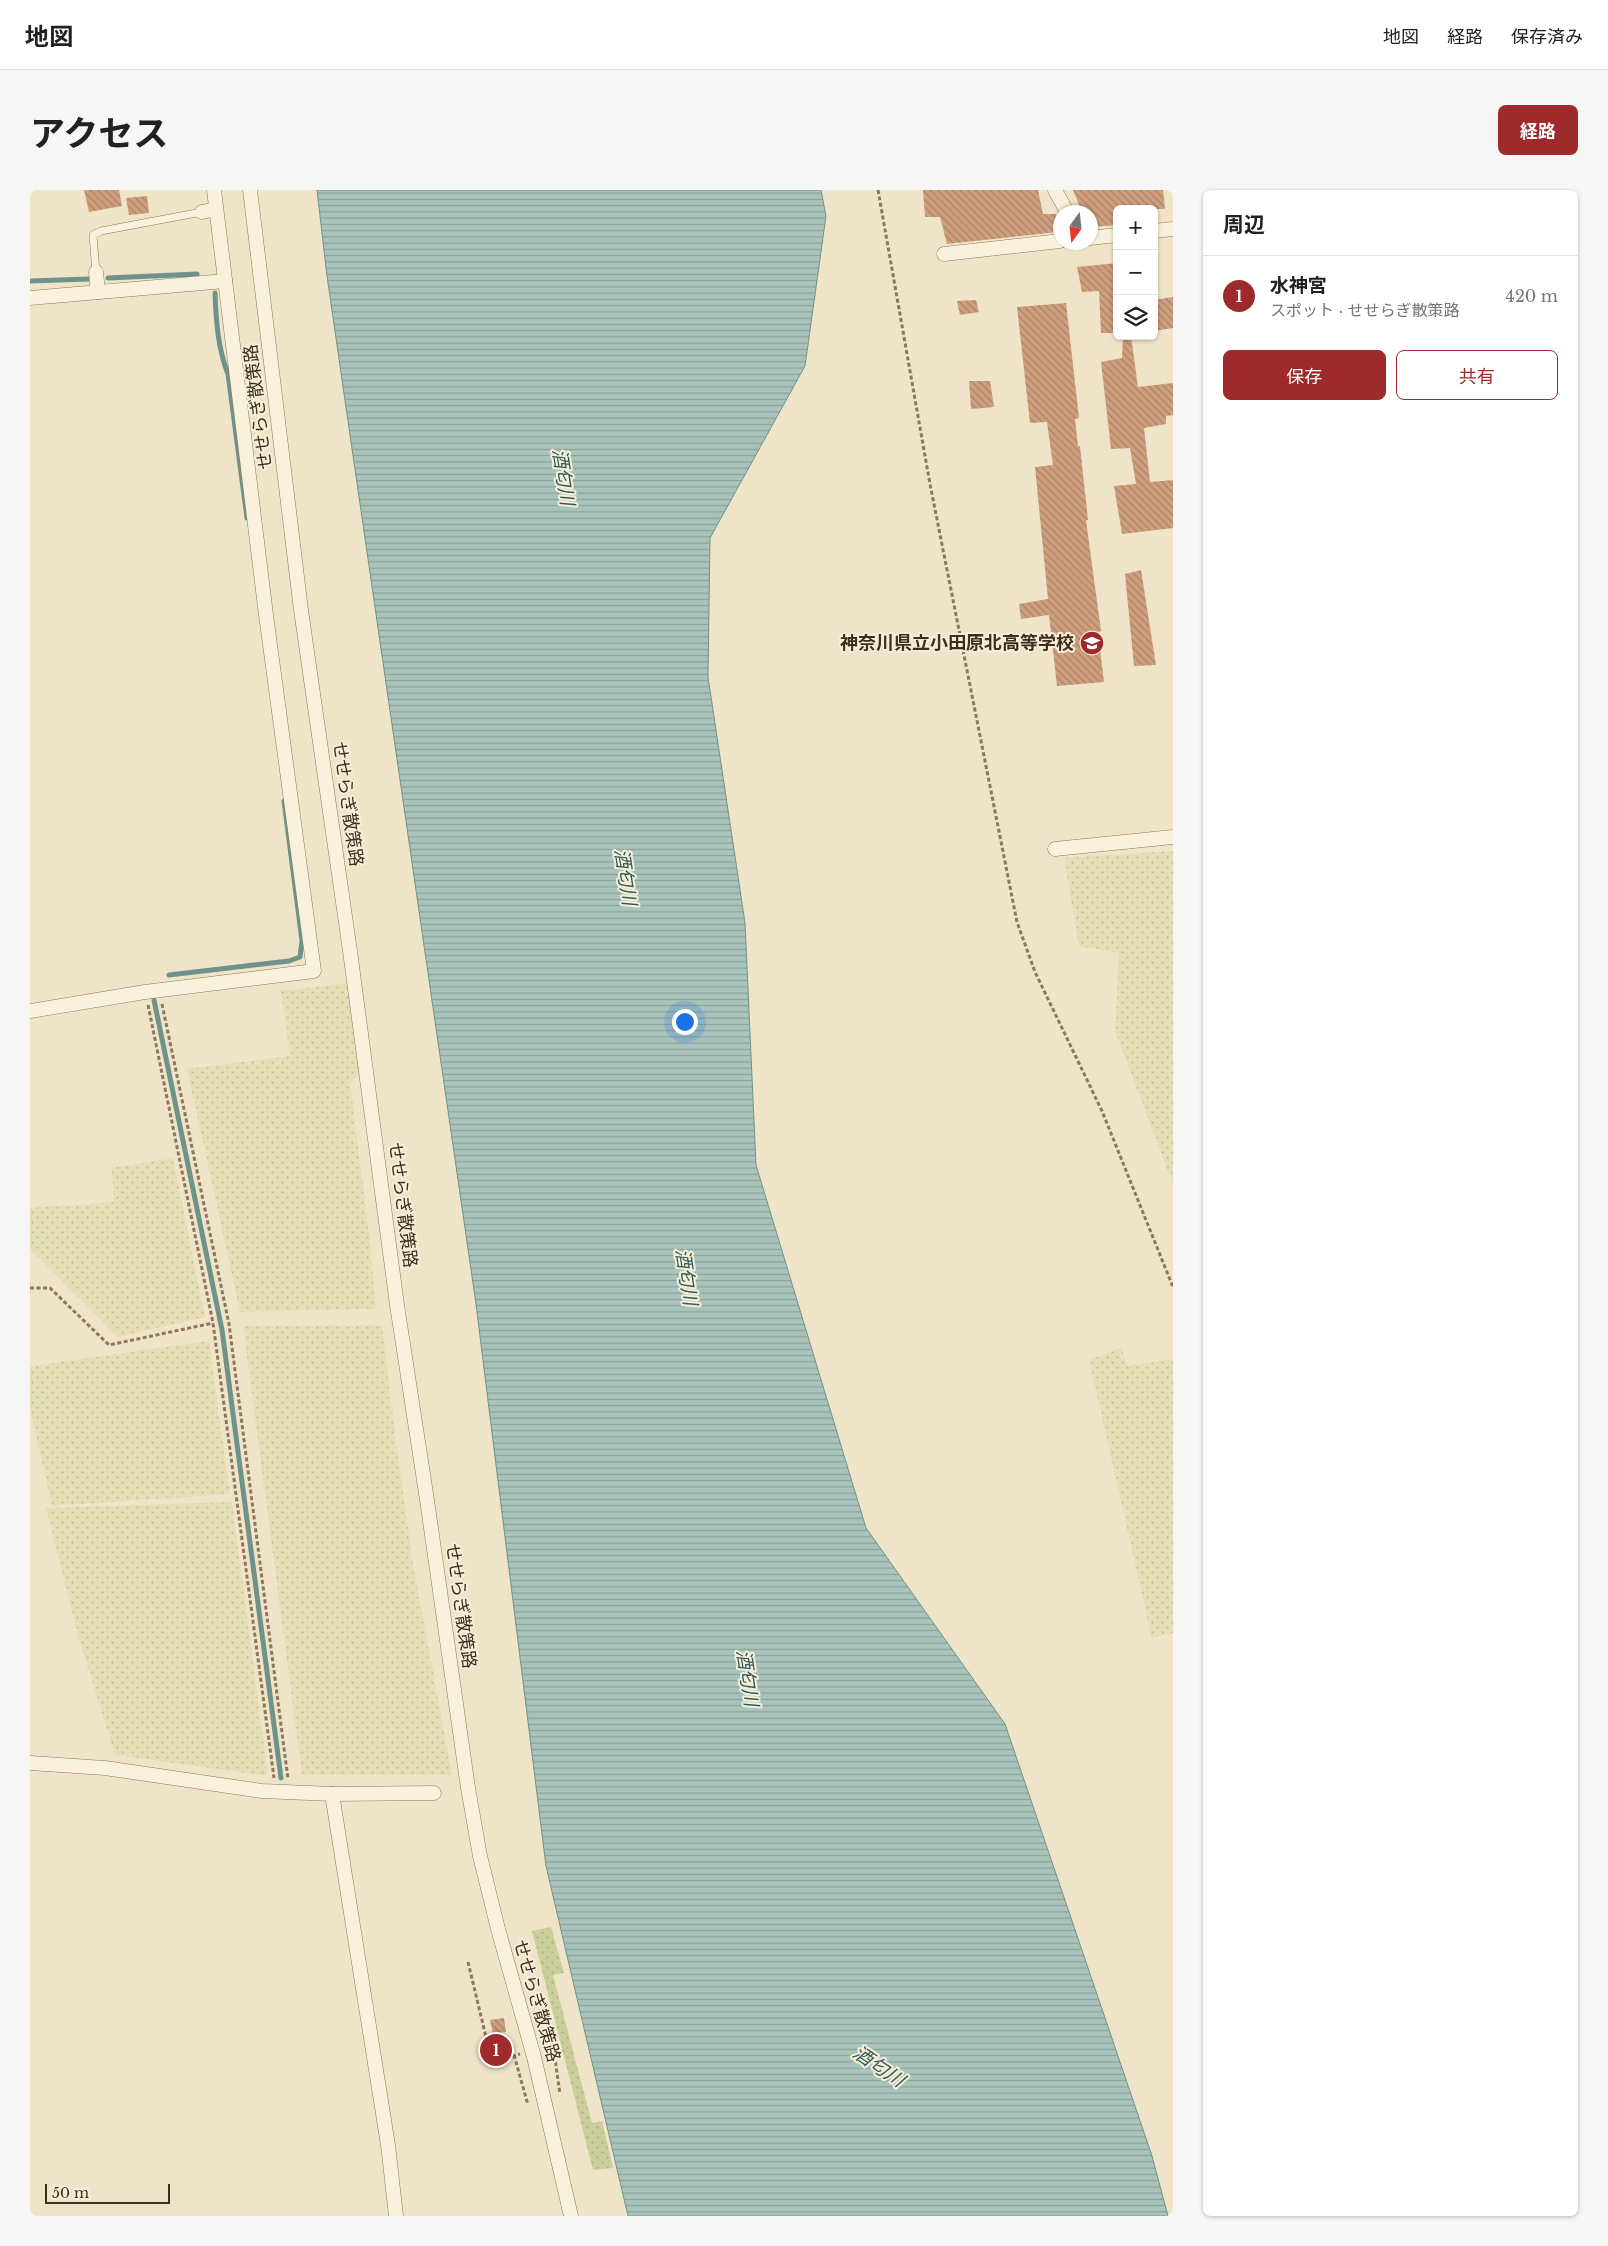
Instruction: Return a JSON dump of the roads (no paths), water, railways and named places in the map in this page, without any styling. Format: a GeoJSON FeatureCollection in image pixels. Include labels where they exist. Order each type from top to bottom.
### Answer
{"type":"FeatureCollection","features":[{"type":"Feature","properties":{"kind":"street"},"geometry":{"type":"LineString","coordinates":[[30,1011],[145,992],[314,971],[266,615],[214,190]]}},
{"type":"Feature","properties":{"kind":"street","name":"せせらぎ散策路"},"geometry":{"type":"LineString","coordinates":[[250,190],[301,610],[350,951],[397,1305],[468,1788],[480,1856],[534,2057],[571,2216]]}},
{"type":"Feature","properties":{"kind":"street"},"geometry":{"type":"LineString","coordinates":[[1055,190],[1063,205]]}},
{"type":"Feature","properties":{"kind":"street"},"geometry":{"type":"LineString","coordinates":[[202,212],[216,209]]}},
{"type":"Feature","properties":{"kind":"street"},"geometry":{"type":"LineString","coordinates":[[1158,231],[1173,229]]}},
{"type":"Feature","properties":{"kind":"street"},"geometry":{"type":"LineString","coordinates":[[1098,237],[1113,235]]}},
{"type":"Feature","properties":{"kind":"street"},"geometry":{"type":"LineString","coordinates":[[944,254],[1053,242]]}},
{"type":"Feature","properties":{"kind":"street"},"geometry":{"type":"LineString","coordinates":[[96,272],[98,292]]}},
{"type":"Feature","properties":{"kind":"street"},"geometry":{"type":"LineString","coordinates":[[30,298],[225,281]]}},
{"type":"Feature","properties":{"kind":"street"},"geometry":{"type":"LineString","coordinates":[[1055,849],[1173,836]]}},
{"type":"Feature","properties":{"kind":"street"},"geometry":{"type":"LineString","coordinates":[[30,1763],[105,1768],[275,1792],[332,1794],[434,1793]]}},
{"type":"Feature","properties":{"kind":"street"},"geometry":{"type":"LineString","coordinates":[[332,1794],[388,2145],[396,2216]]}},
{"type":"Feature","properties":{"kind":"lane"},"geometry":{"type":"LineString","coordinates":[[96,272],[92,235],[101,231],[202,212]]}},
{"type":"Feature","properties":{"kind":"water","name":"酒匂川"},"geometry":{"type":"Polygon","coordinates":[[[317,190],[821,190],[826,216],[805,366],[710,538],[708,677],[745,923],[756,1165],[866,1528],[1005,1724],[1152,2156],[1168,2216],[628,2216],[546,1866],[476,1304],[327,276],[317,190]]]}},
{"type":"Feature","properties":{"kind":"waterway"},"geometry":{"type":"LineString","coordinates":[[108,278],[197,274]]}},
{"type":"Feature","properties":{"kind":"waterway"},"geometry":{"type":"LineString","coordinates":[[30,281],[89,279]]}},
{"type":"Feature","properties":{"kind":"waterway"},"geometry":{"type":"LineString","coordinates":[[215,293],[218,335],[228,374],[247,518]]}},
{"type":"Feature","properties":{"kind":"waterway"},"geometry":{"type":"LineString","coordinates":[[169,975],[289,961],[300,957],[302,941],[284,801]]}},
{"type":"Feature","properties":{"kind":"waterway"},"geometry":{"type":"LineString","coordinates":[[154,1000],[222,1330],[281,1778]]}},
{"type":"Feature","properties":{"kind":"place","name":"神奈川県立小田原北高等学校"},"geometry":{"type":"Point","coordinates":[1092,643]}},
{"type":"Feature","properties":{"kind":"place","name":"水神宮"},"geometry":{"type":"Point","coordinates":[496,2050]}}]}
